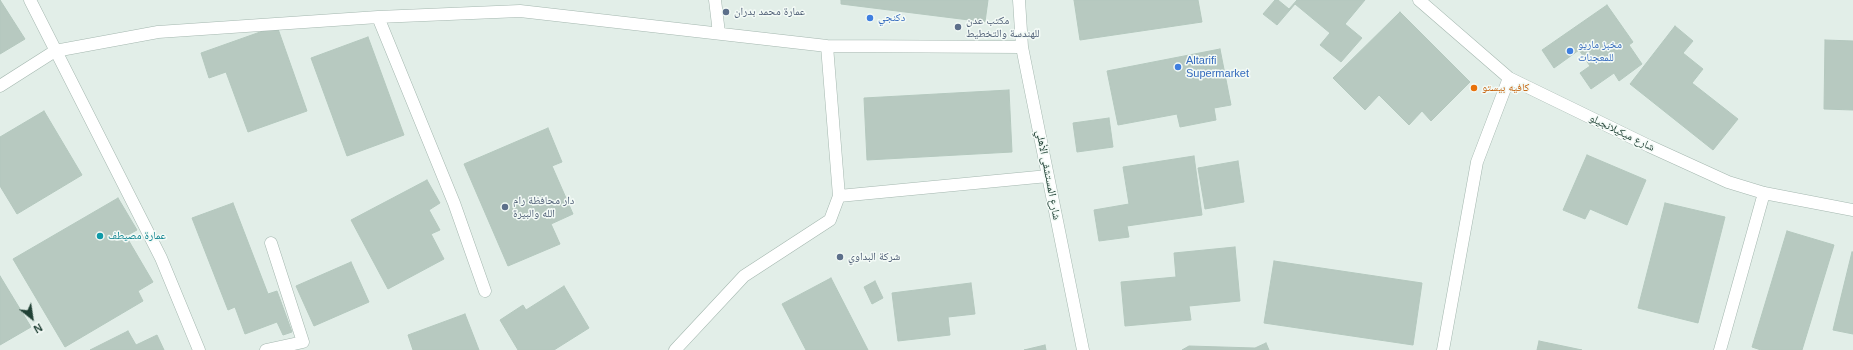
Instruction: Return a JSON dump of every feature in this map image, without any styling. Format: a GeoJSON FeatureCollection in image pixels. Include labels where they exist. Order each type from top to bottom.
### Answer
{"type":"FeatureCollection","features":[{"type":"Feature","properties":{"kind":"street"},"geometry":{"type":"LineString","coordinates":[[30,0],[161,258],[199,350]]}},
{"type":"Feature","properties":{"kind":"street"},"geometry":{"type":"LineString","coordinates":[[715,0],[720,33]]}},
{"type":"Feature","properties":{"kind":"street","name":"شارع المستشفى الأهلي"},"geometry":{"type":"LineString","coordinates":[[1019,0],[1022,47],[1083,350]]}},
{"type":"Feature","properties":{"kind":"street","name":"شارع ميكيلانجيلو"},"geometry":{"type":"LineString","coordinates":[[1419,0],[1509,78],[1728,182],[1764,193],[1853,210]]}},
{"type":"Feature","properties":{"kind":"street"},"geometry":{"type":"LineString","coordinates":[[0,86],[55,51],[158,32],[378,17],[519,5],[720,33],[827,46],[1022,47]]}},
{"type":"Feature","properties":{"kind":"street"},"geometry":{"type":"LineString","coordinates":[[378,17],[454,203],[485,291]]}},
{"type":"Feature","properties":{"kind":"street"},"geometry":{"type":"LineString","coordinates":[[675,350],[744,276],[830,220],[839,196],[827,46]]}},
{"type":"Feature","properties":{"kind":"street"},"geometry":{"type":"LineString","coordinates":[[1443,350],[1477,162],[1509,78]]}},
{"type":"Feature","properties":{"kind":"street"},"geometry":{"type":"LineString","coordinates":[[839,196],[1048,176]]}},
{"type":"Feature","properties":{"kind":"street"},"geometry":{"type":"LineString","coordinates":[[1720,350],[1764,193]]}},
{"type":"Feature","properties":{"kind":"street"},"geometry":{"type":"LineString","coordinates":[[266,350],[302,342],[271,244]]}},
{"type":"Feature","properties":{"kind":"building"},"geometry":{"type":"Polygon","coordinates":[[[0,0],[25,39],[0,54],[0,0]]]}},
{"type":"Feature","properties":{"kind":"building"},"geometry":{"type":"Polygon","coordinates":[[[841,0],[988,0],[985,22],[841,4],[841,0]]]}},
{"type":"Feature","properties":{"kind":"building"},"geometry":{"type":"Polygon","coordinates":[[[1074,0],[1198,0],[1202,22],[1080,40],[1074,0]]]}},
{"type":"Feature","properties":{"kind":"building"},"geometry":{"type":"Polygon","coordinates":[[[1275,0],[1278,0],[1289,9],[1297,0],[1365,0],[1345,24],[1362,38],[1341,62],[1320,45],[1330,33],[1295,4],[1277,25],[1263,14],[1275,0]]]}},
{"type":"Feature","properties":{"kind":"building"},"geometry":{"type":"Polygon","coordinates":[[[1607,5],[1633,42],[1629,45],[1642,64],[1619,81],[1614,73],[1591,89],[1580,73],[1590,66],[1579,50],[1554,68],[1542,50],[1607,5]]]}},
{"type":"Feature","properties":{"kind":"building"},"geometry":{"type":"Polygon","coordinates":[[[1400,12],[1470,82],[1431,121],[1422,111],[1409,125],[1379,95],[1365,110],[1333,78],[1400,12]]]}},
{"type":"Feature","properties":{"kind":"building"},"geometry":{"type":"Polygon","coordinates":[[[277,26],[307,111],[248,132],[226,72],[209,78],[201,53],[277,26]]]}},
{"type":"Feature","properties":{"kind":"building"},"geometry":{"type":"Polygon","coordinates":[[[1675,26],[1693,41],[1683,53],[1703,69],[1692,83],[1738,119],[1713,150],[1630,84],[1675,26]]]}},
{"type":"Feature","properties":{"kind":"building"},"geometry":{"type":"Polygon","coordinates":[[[368,37],[404,135],[347,156],[311,58],[368,37]]]}},
{"type":"Feature","properties":{"kind":"building"},"geometry":{"type":"Polygon","coordinates":[[[1825,40],[1853,41],[1853,110],[1824,109],[1825,40]]]}},
{"type":"Feature","properties":{"kind":"building"},"geometry":{"type":"Polygon","coordinates":[[[1220,49],[1231,105],[1214,108],[1216,120],[1180,127],[1177,114],[1118,125],[1107,71],[1220,49]]]}},
{"type":"Feature","properties":{"kind":"building"},"geometry":{"type":"Polygon","coordinates":[[[1009,90],[1012,152],[867,160],[864,98],[1009,90]]]}},
{"type":"Feature","properties":{"kind":"building"},"geometry":{"type":"Polygon","coordinates":[[[44,111],[82,175],[17,214],[0,186],[0,137],[44,111]]]}},
{"type":"Feature","properties":{"kind":"building"},"geometry":{"type":"Polygon","coordinates":[[[1109,118],[1113,147],[1077,152],[1073,123],[1109,118]]]}},
{"type":"Feature","properties":{"kind":"building"},"geometry":{"type":"Polygon","coordinates":[[[548,128],[562,162],[552,166],[573,214],[551,224],[560,244],[508,266],[464,164],[548,128]]]}},
{"type":"Feature","properties":{"kind":"building"},"geometry":{"type":"Polygon","coordinates":[[[1587,155],[1646,180],[1627,225],[1590,209],[1585,219],[1563,210],[1587,155]]]}},
{"type":"Feature","properties":{"kind":"building"},"geometry":{"type":"Polygon","coordinates":[[[1194,156],[1202,215],[1127,226],[1129,237],[1099,241],[1094,210],[1129,204],[1123,167],[1194,156]]]}},
{"type":"Feature","properties":{"kind":"building"},"geometry":{"type":"Polygon","coordinates":[[[1238,161],[1244,202],[1205,209],[1198,168],[1238,161]]]}},
{"type":"Feature","properties":{"kind":"building"},"geometry":{"type":"Polygon","coordinates":[[[427,180],[440,203],[429,210],[440,230],[431,234],[444,259],[388,289],[351,220],[427,180]]]}},
{"type":"Feature","properties":{"kind":"building"},"geometry":{"type":"Polygon","coordinates":[[[118,198],[137,230],[126,236],[153,282],[138,291],[143,301],[65,347],[13,259],[118,198]]]}},
{"type":"Feature","properties":{"kind":"building"},"geometry":{"type":"Polygon","coordinates":[[[233,203],[268,294],[277,291],[292,332],[283,335],[277,322],[245,334],[235,307],[228,310],[192,218],[233,203]]]}},
{"type":"Feature","properties":{"kind":"building"},"geometry":{"type":"Polygon","coordinates":[[[1665,203],[1725,217],[1698,323],[1638,308],[1665,203]]]}},
{"type":"Feature","properties":{"kind":"building"},"geometry":{"type":"Polygon","coordinates":[[[1787,231],[1834,245],[1802,350],[1761,350],[1752,347],[1787,231]]]}},
{"type":"Feature","properties":{"kind":"building"},"geometry":{"type":"Polygon","coordinates":[[[1235,247],[1240,301],[1189,306],[1191,320],[1125,326],[1121,282],[1176,277],[1174,253],[1235,247]]]}},
{"type":"Feature","properties":{"kind":"building"},"geometry":{"type":"Polygon","coordinates":[[[1853,252],[1853,334],[1833,330],[1853,252]]]}},
{"type":"Feature","properties":{"kind":"building"},"geometry":{"type":"Polygon","coordinates":[[[1274,261],[1422,283],[1413,345],[1264,323],[1274,261]]]}},
{"type":"Feature","properties":{"kind":"building"},"geometry":{"type":"Polygon","coordinates":[[[351,262],[369,302],[314,326],[296,286],[351,262]]]}},
{"type":"Feature","properties":{"kind":"building"},"geometry":{"type":"Polygon","coordinates":[[[0,276],[31,327],[0,345],[0,276]]]}},
{"type":"Feature","properties":{"kind":"building"},"geometry":{"type":"Polygon","coordinates":[[[831,278],[868,350],[806,350],[782,304],[831,278]]]}},
{"type":"Feature","properties":{"kind":"building"},"geometry":{"type":"Polygon","coordinates":[[[875,281],[883,298],[872,304],[864,287],[875,281]]]}},
{"type":"Feature","properties":{"kind":"building"},"geometry":{"type":"Polygon","coordinates":[[[971,283],[975,314],[948,317],[950,335],[898,341],[892,293],[971,283]]]}},
{"type":"Feature","properties":{"kind":"building"},"geometry":{"type":"Polygon","coordinates":[[[564,286],[589,328],[554,350],[518,350],[500,320],[523,305],[526,310],[564,286]]]}},
{"type":"Feature","properties":{"kind":"building"},"geometry":{"type":"Polygon","coordinates":[[[465,314],[479,350],[413,350],[408,335],[465,314]]]}},
{"type":"Feature","properties":{"kind":"building"},"geometry":{"type":"Polygon","coordinates":[[[128,331],[136,345],[157,335],[164,350],[90,350],[128,331]]]}},
{"type":"Feature","properties":{"kind":"building"},"geometry":{"type":"Polygon","coordinates":[[[1539,341],[1582,350],[1537,350],[1539,341]]]}},
{"type":"Feature","properties":{"kind":"building"},"geometry":{"type":"Polygon","coordinates":[[[1266,343],[1269,350],[1182,350],[1189,346],[1255,348],[1266,343]]]}},
{"type":"Feature","properties":{"kind":"building"},"geometry":{"type":"Polygon","coordinates":[[[1045,345],[1046,350],[1024,350],[1045,345]]]}},
{"type":"Feature","properties":{"kind":"place","name":"عمارة محمد بدران"},"geometry":{"type":"Point","coordinates":[726,12]}},
{"type":"Feature","properties":{"kind":"place","name":"دكنجي"},"geometry":{"type":"Point","coordinates":[870,18]}},
{"type":"Feature","properties":{"kind":"place","name":"مكتب عدن للهندسة والتخطيط"},"geometry":{"type":"Point","coordinates":[958,27]}},
{"type":"Feature","properties":{"kind":"place","name":"مخبز ماريو للمعجنات"},"geometry":{"type":"Point","coordinates":[1570,51]}},
{"type":"Feature","properties":{"kind":"place","name":"Altarifi Supermarket"},"geometry":{"type":"Point","coordinates":[1178,67]}},
{"type":"Feature","properties":{"kind":"place","name":"كافيه بيستو"},"geometry":{"type":"Point","coordinates":[1474,88]}},
{"type":"Feature","properties":{"kind":"place","name":"دار محافظة رام الله والبيرة"},"geometry":{"type":"Point","coordinates":[505,207]}},
{"type":"Feature","properties":{"kind":"place","name":"عمارة مصيطف"},"geometry":{"type":"Point","coordinates":[100,236]}},
{"type":"Feature","properties":{"kind":"place","name":"شركة البداوي"},"geometry":{"type":"Point","coordinates":[840,257]}}]}
